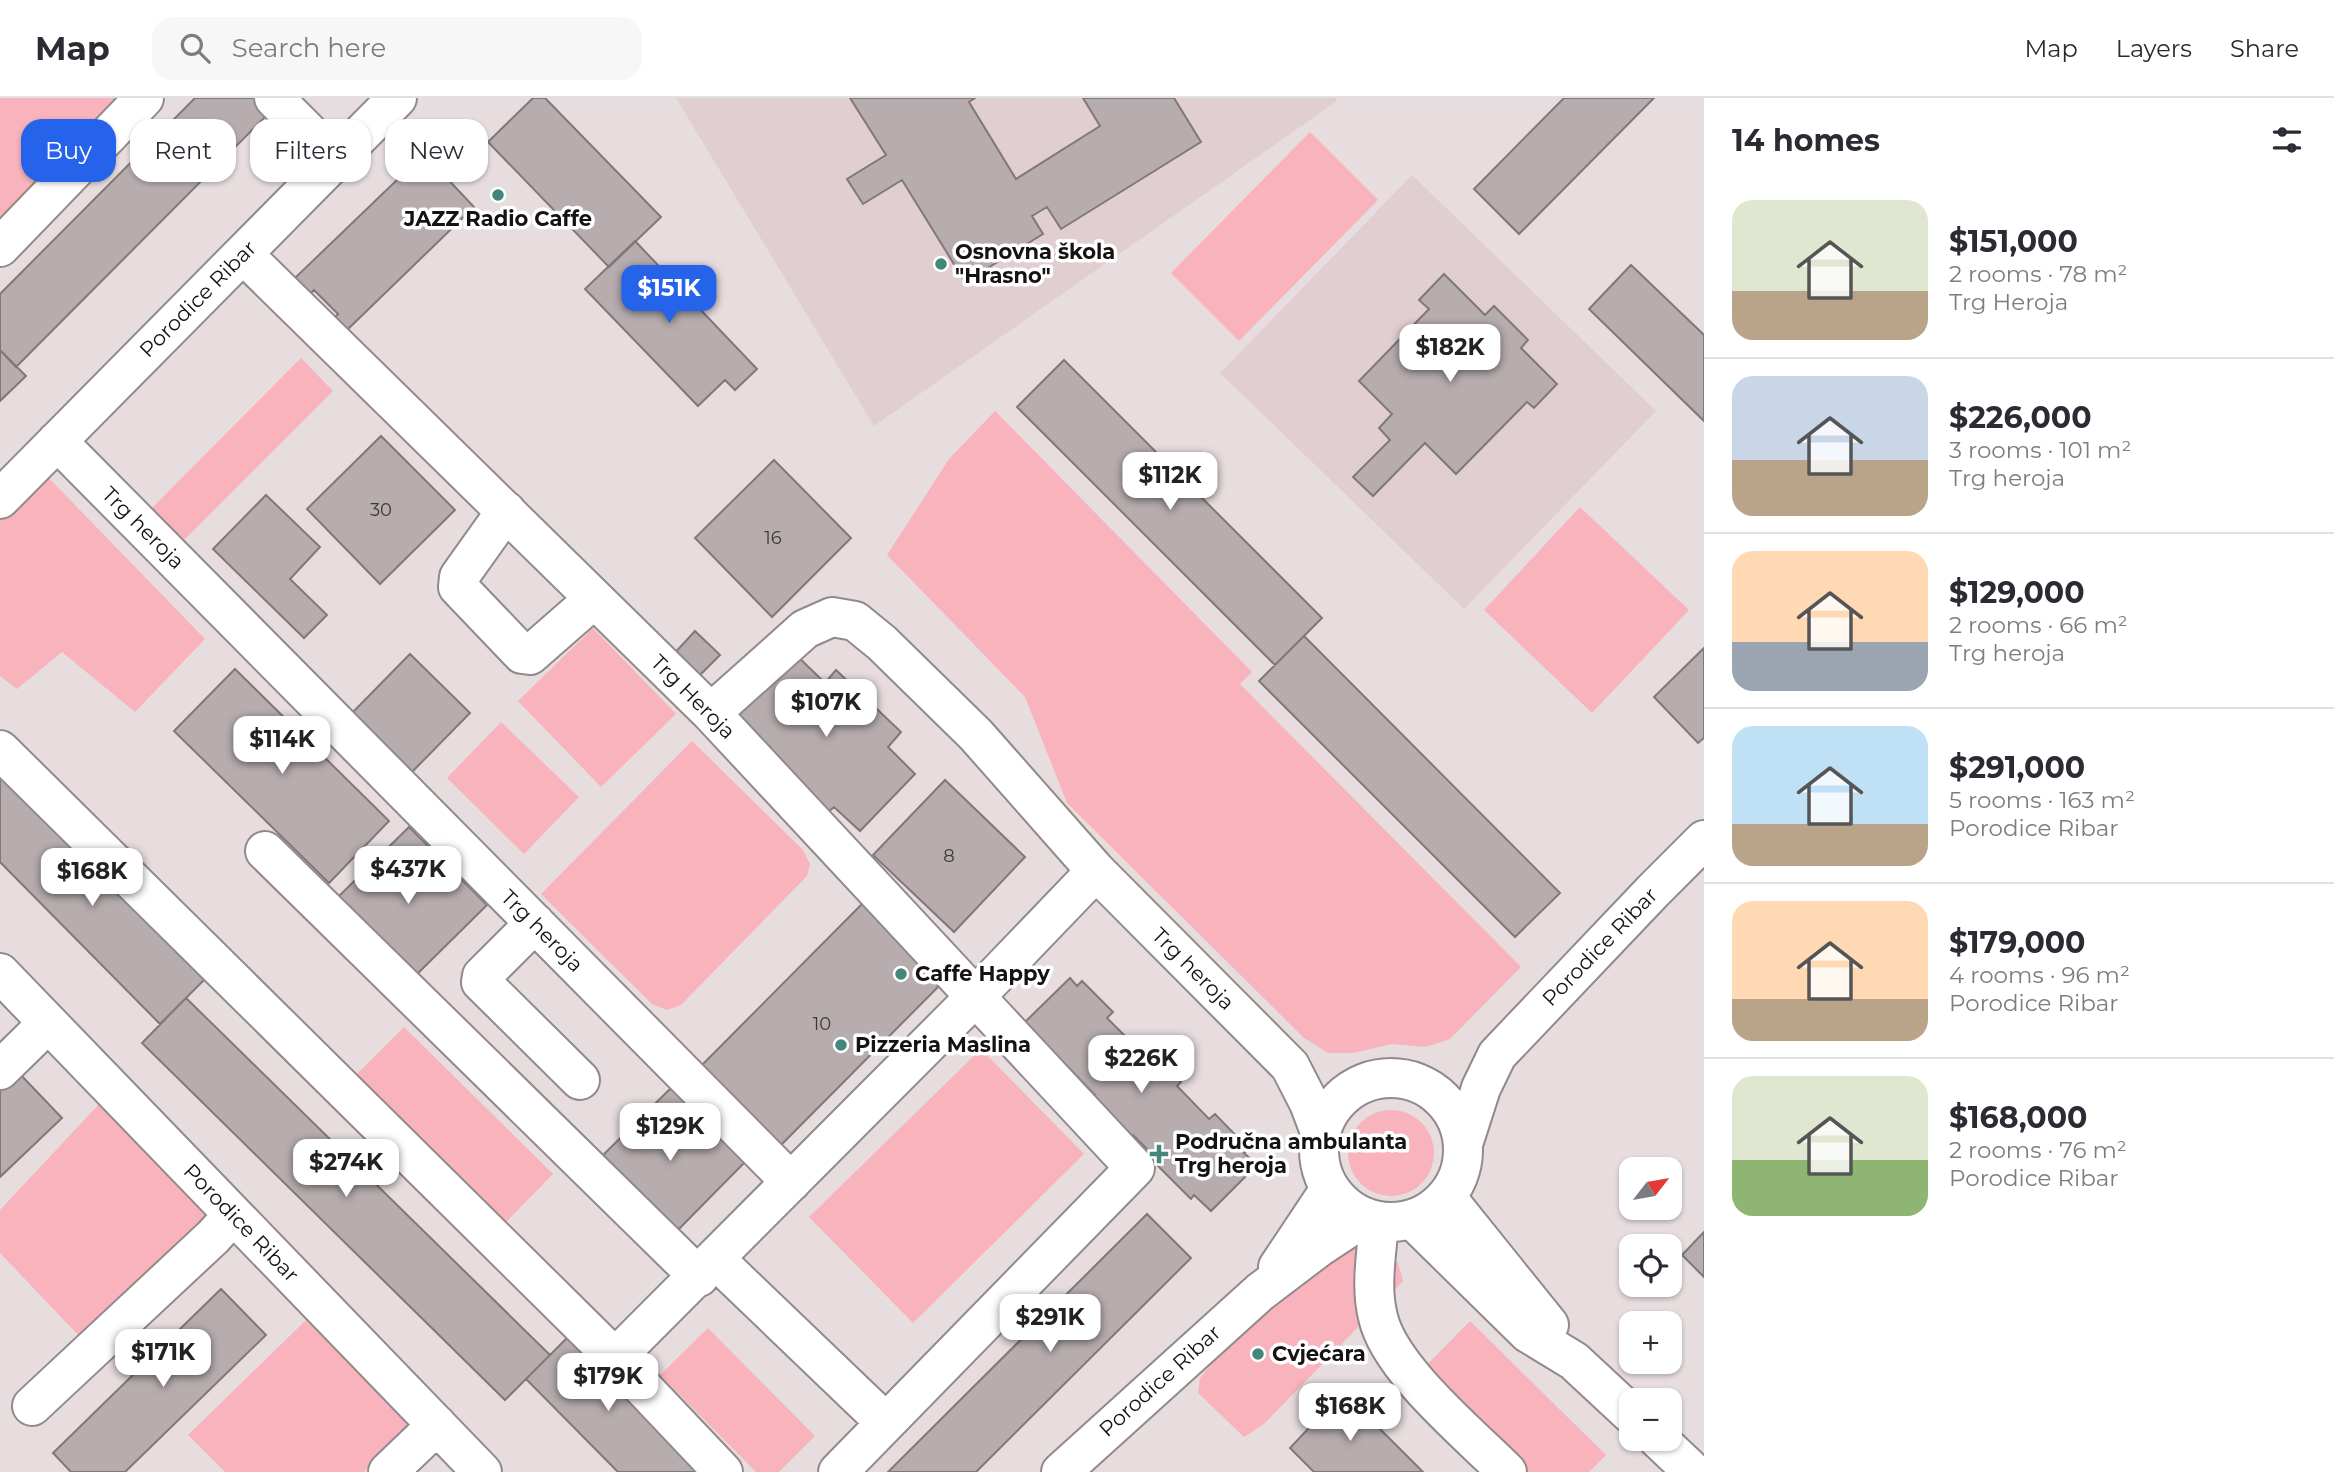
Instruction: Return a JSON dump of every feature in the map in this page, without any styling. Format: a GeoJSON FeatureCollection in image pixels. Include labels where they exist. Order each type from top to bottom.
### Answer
{"type":"FeatureCollection","features":[{"type":"Feature","properties":{"kind":"street"},"geometry":{"type":"LineString","coordinates":[[0,247],[144,98]]}},
{"type":"Feature","properties":{"kind":"street"},"geometry":{"type":"LineString","coordinates":[[274,98],[295,119]]}},
{"type":"Feature","properties":{"kind":"street","name":"Porodice Ribar"},"geometry":{"type":"LineString","coordinates":[[371,124],[397,98]]}},
{"type":"Feature","properties":{"kind":"street","name":"Porodice Ribar"},"geometry":{"type":"LineString","coordinates":[[0,499],[314,182]]}},
{"type":"Feature","properties":{"kind":"street","name":"Trg Heroja"},"geometry":{"type":"LineString","coordinates":[[243,254],[710,713],[1135,1168],[885,1422]]}},
{"type":"Feature","properties":{"kind":"street","name":"Trg heroja"},"geometry":{"type":"LineString","coordinates":[[57,441],[791,1182]]}},
{"type":"Feature","properties":{"kind":"street"},"geometry":{"type":"LineString","coordinates":[[506,511],[459,577],[458,587],[522,654],[530,655],[594,599]]}},
{"type":"Feature","properties":{"kind":"street","name":"Trg heroja"},"geometry":{"type":"LineString","coordinates":[[710,713],[805,628],[832,617],[855,621],[882,643],[976,735],[1096,871],[1290,1066],[1321,1132]]}},
{"type":"Feature","properties":{"kind":"street"},"geometry":{"type":"LineString","coordinates":[[0,750],[615,1358],[723,1472]]}},
{"type":"Feature","properties":{"kind":"street","name":"Porodice Ribar"},"geometry":{"type":"LineString","coordinates":[[1425,1086],[1468,1073],[1497,1055],[1704,841]]}},
{"type":"Feature","properties":{"kind":"street"},"geometry":{"type":"LineString","coordinates":[[265,851],[707,1268],[885,1422],[838,1472]]}},
{"type":"Feature","properties":{"kind":"street"},"geometry":{"type":"LineString","coordinates":[[615,1358],[975,997],[1096,871]]}},
{"type":"Feature","properties":{"kind":"street"},"geometry":{"type":"LineString","coordinates":[[535,923],[482,976],[481,982],[580,1080]]}},
{"type":"Feature","properties":{"kind":"street","name":"Porodice Ribar"},"geometry":{"type":"LineString","coordinates":[[0,974],[482,1472]]}},
{"type":"Feature","properties":{"kind":"street"},"geometry":{"type":"LineString","coordinates":[[0,1070],[48,1023]]}},
{"type":"Feature","properties":{"kind":"street","name":"Porodice Ribar"},"geometry":{"type":"LineString","coordinates":[[1464,1141],[1480,1088],[1497,1055]]}},
{"type":"Feature","properties":{"kind":"street","name":"Trg heroja"},"geometry":{"type":"LineString","coordinates":[[1290,1066],[1345,1094]]}},
{"type":"Feature","properties":{"kind":"street"},"geometry":{"type":"LineString","coordinates":[[1385,1219],[1431,1210],[1446,1197],[1456,1183],[1464,1141],[1454,1114],[1443,1099],[1425,1086],[1390,1077],[1371,1080],[1345,1094],[1329,1113],[1321,1132],[1319,1155],[1330,1189],[1351,1210],[1385,1219],[1528,1333],[1574,1361],[1619,1403]]}},
{"type":"Feature","properties":{"kind":"street","name":"Porodice Ribar"},"geometry":{"type":"LineString","coordinates":[[1261,1292],[1330,1189]]}},
{"type":"Feature","properties":{"kind":"street"},"geometry":{"type":"LineString","coordinates":[[1446,1197],[1543,1316],[1574,1361]]}},
{"type":"Feature","properties":{"kind":"street"},"geometry":{"type":"LineString","coordinates":[[32,1406],[213,1237],[233,1215]]}},
{"type":"Feature","properties":{"kind":"street"},"geometry":{"type":"LineString","coordinates":[[1385,1219],[1374,1289],[1378,1319],[1389,1345],[1405,1370],[1507,1472]]}},
{"type":"Feature","properties":{"kind":"street","name":"Porodice Ribar"},"geometry":{"type":"LineString","coordinates":[[1070,1469],[1261,1292],[1318,1248],[1385,1219]]}},
{"type":"Feature","properties":{"kind":"street"},"geometry":{"type":"LineString","coordinates":[[388,1472],[437,1425]]}},
{"type":"Feature","properties":{"kind":"street"},"geometry":{"type":"LineString","coordinates":[[1671,1451],[1693,1472]]}},
{"type":"Feature","properties":{"kind":"shaded area"},"geometry":{"type":"Polygon","coordinates":[[[0,98],[117,98],[96,119],[21,119],[21,182],[34,182],[0,217],[0,98]]]}},
{"type":"Feature","properties":{"kind":"shaded area","name":"Osnovna škola \"Hrasno\""},"geometry":{"type":"Polygon","coordinates":[[[676,98],[1336,98],[1337,101],[874,426],[676,98]]]}},
{"type":"Feature","properties":{"kind":"shaded area"},"geometry":{"type":"Polygon","coordinates":[[[1310,132],[1378,200],[1239,341],[1171,273],[1310,132]]]}},
{"type":"Feature","properties":{"kind":"shaded area"},"geometry":{"type":"Polygon","coordinates":[[[1412,175],[1656,411],[1464,609],[1220,373],[1412,175]]]}},
{"type":"Feature","properties":{"kind":"shaded area"},"geometry":{"type":"Polygon","coordinates":[[[301,358],[333,391],[184,540],[152,508],[301,358]]]}},
{"type":"Feature","properties":{"kind":"shaded area"},"geometry":{"type":"Polygon","coordinates":[[[995,411],[1252,672],[1240,684],[1521,967],[1450,1039],[1426,1047],[1392,1044],[1353,1053],[1328,1053],[1304,1038],[1067,803],[1025,697],[887,555],[949,459],[995,411]]]}},
{"type":"Feature","properties":{"kind":"shaded area"},"geometry":{"type":"Polygon","coordinates":[[[42,471],[205,639],[135,712],[62,652],[17,689],[0,676],[0,512],[42,471]]]}},
{"type":"Feature","properties":{"kind":"shaded area"},"geometry":{"type":"Polygon","coordinates":[[[1580,507],[1689,610],[1592,713],[1484,610],[1580,507]]]}},
{"type":"Feature","properties":{"kind":"shaded area"},"geometry":{"type":"Polygon","coordinates":[[[593,628],[676,714],[601,787],[518,701],[593,628]]]}},
{"type":"Feature","properties":{"kind":"shaded area"},"geometry":{"type":"Polygon","coordinates":[[[501,722],[579,797],[524,854],[447,778],[501,722]]]}},
{"type":"Feature","properties":{"kind":"shaded area"},"geometry":{"type":"Polygon","coordinates":[[[692,741],[803,850],[810,864],[807,876],[681,1005],[667,1010],[652,1004],[541,894],[692,741]]]}},
{"type":"Feature","properties":{"kind":"shaded area"},"geometry":{"type":"Polygon","coordinates":[[[404,1027],[553,1174],[505,1223],[355,1076],[404,1027]]]}},
{"type":"Feature","properties":{"kind":"shaded area"},"geometry":{"type":"Polygon","coordinates":[[[981,1049],[1084,1154],[913,1323],[809,1217],[981,1049]]]}},
{"type":"Feature","properties":{"kind":"shaded area"},"geometry":{"type":"Polygon","coordinates":[[[100,1103],[209,1214],[81,1338],[0,1253],[0,1210],[100,1103]]]}},
{"type":"Feature","properties":{"kind":"shaded area"},"geometry":{"type":"Polygon","coordinates":[[[1391,1110],[1415,1117],[1427,1129],[1434,1153],[1427,1177],[1415,1189],[1391,1196],[1367,1189],[1355,1177],[1348,1153],[1355,1129],[1367,1117],[1391,1110]]]}},
{"type":"Feature","properties":{"kind":"shaded area"},"geometry":{"type":"Polygon","coordinates":[[[1349,1233],[1364,1234],[1398,1263],[1403,1281],[1264,1424],[1244,1437],[1198,1393],[1200,1378],[1212,1363],[1349,1233]]]}},
{"type":"Feature","properties":{"kind":"shaded area"},"geometry":{"type":"Polygon","coordinates":[[[306,1320],[411,1427],[364,1472],[225,1472],[188,1435],[306,1320]]]}},
{"type":"Feature","properties":{"kind":"shaded area"},"geometry":{"type":"Polygon","coordinates":[[[1470,1321],[1606,1455],[1589,1472],[1487,1472],[1403,1389],[1470,1321]]]}},
{"type":"Feature","properties":{"kind":"shaded area"},"geometry":{"type":"Polygon","coordinates":[[[708,1328],[815,1436],[779,1472],[756,1472],[660,1375],[708,1328]]]}},
{"type":"Feature","properties":{"kind":"building"},"geometry":{"type":"Polygon","coordinates":[[[195,98],[255,98],[269,113],[263,119],[250,119],[250,132],[236,146],[236,119],[174,119],[195,98]]]}},
{"type":"Feature","properties":{"kind":"building"},"geometry":{"type":"Polygon","coordinates":[[[533,98],[545,98],[661,217],[609,267],[488,142],[533,98]]]}},
{"type":"Feature","properties":{"kind":"building"},"geometry":{"type":"Polygon","coordinates":[[[850,98],[975,98],[969,102],[1016,179],[1100,126],[1083,98],[1174,98],[1201,142],[1061,229],[1047,207],[1032,216],[1043,234],[965,282],[902,180],[863,204],[847,179],[886,155],[850,98]]]}},
{"type":"Feature","properties":{"kind":"building"},"geometry":{"type":"Polygon","coordinates":[[[1564,98],[1654,98],[1519,234],[1474,189],[1564,98]]]}},
{"type":"Feature","properties":{"kind":"building"},"geometry":{"type":"Polygon","coordinates":[[[130,163],[130,182],[200,182],[16,367],[0,350],[0,294],[111,182],[116,182],[116,177],[130,163]]]}},
{"type":"Feature","properties":{"kind":"building"},"geometry":{"type":"Polygon","coordinates":[[[395,182],[450,182],[474,207],[347,330],[335,317],[338,314],[314,290],[310,294],[295,278],[395,182]]]}},
{"type":"Feature","properties":{"kind":"building"},"geometry":{"type":"Polygon","coordinates":[[[635,241],[757,369],[735,390],[725,380],[698,406],[585,289],[635,241]]]}},
{"type":"Feature","properties":{"kind":"building"},"geometry":{"type":"Polygon","coordinates":[[[1631,265],[1704,335],[1704,421],[1589,309],[1631,265]]]}},
{"type":"Feature","properties":{"kind":"building"},"geometry":{"type":"Polygon","coordinates":[[[1444,274],[1485,315],[1494,306],[1528,340],[1521,348],[1557,384],[1534,408],[1527,402],[1456,474],[1425,443],[1373,496],[1353,477],[1390,440],[1379,428],[1392,414],[1359,381],[1429,309],[1419,300],[1444,274]]]}},
{"type":"Feature","properties":{"kind":"building"},"geometry":{"type":"Polygon","coordinates":[[[0,350],[26,376],[0,401],[0,350]]]}},
{"type":"Feature","properties":{"kind":"building"},"geometry":{"type":"Polygon","coordinates":[[[1064,360],[1322,618],[1275,665],[1017,407],[1064,360]]]}},
{"type":"Feature","properties":{"kind":"building"},"geometry":{"type":"Polygon","coordinates":[[[381,436],[455,510],[380,584],[307,509],[381,436]]]}},
{"type":"Feature","properties":{"kind":"building"},"geometry":{"type":"Polygon","coordinates":[[[774,460],[851,538],[772,617],[695,538],[774,460]]]}},
{"type":"Feature","properties":{"kind":"building"},"geometry":{"type":"Polygon","coordinates":[[[266,495],[320,547],[290,579],[327,615],[304,638],[213,549],[266,495]]]}},
{"type":"Feature","properties":{"kind":"building"},"geometry":{"type":"Polygon","coordinates":[[[695,631],[720,655],[696,679],[672,656],[695,631]]]}},
{"type":"Feature","properties":{"kind":"building"},"geometry":{"type":"Polygon","coordinates":[[[1304,636],[1560,893],[1515,937],[1259,681],[1304,636]]]}},
{"type":"Feature","properties":{"kind":"building"},"geometry":{"type":"Polygon","coordinates":[[[1704,648],[1704,738],[1698,743],[1654,697],[1704,648]]]}},
{"type":"Feature","properties":{"kind":"building"},"geometry":{"type":"Polygon","coordinates":[[[790,649],[825,683],[836,670],[901,732],[888,747],[915,774],[860,831],[834,807],[827,813],[765,754],[771,748],[732,710],[790,649]]]}},
{"type":"Feature","properties":{"kind":"building"},"geometry":{"type":"Polygon","coordinates":[[[410,654],[470,713],[412,772],[352,713],[410,654]]]}},
{"type":"Feature","properties":{"kind":"building"},"geometry":{"type":"Polygon","coordinates":[[[235,669],[389,821],[329,883],[174,731],[235,669]]]}},
{"type":"Feature","properties":{"kind":"building"},"geometry":{"type":"Polygon","coordinates":[[[0,771],[205,979],[160,1024],[0,862],[0,771]]]}},
{"type":"Feature","properties":{"kind":"building"},"geometry":{"type":"Polygon","coordinates":[[[945,780],[1025,857],[954,932],[873,855],[945,780]]]}},
{"type":"Feature","properties":{"kind":"building"},"geometry":{"type":"Polygon","coordinates":[[[409,827],[487,905],[407,984],[329,906],[409,827]]]}},
{"type":"Feature","properties":{"kind":"building"},"geometry":{"type":"Polygon","coordinates":[[[863,903],[942,983],[781,1145],[701,1066],[863,903]]]}},
{"type":"Feature","properties":{"kind":"building"},"geometry":{"type":"Polygon","coordinates":[[[1070,978],[1077,986],[1082,981],[1113,1012],[1107,1018],[1143,1054],[1148,1048],[1181,1082],[1177,1086],[1209,1119],[1215,1114],[1249,1149],[1244,1153],[1257,1165],[1211,1211],[1194,1195],[1191,1199],[1157,1165],[1160,1162],[1092,1098],[1095,1095],[1068,1067],[1064,1071],[1024,1023],[1070,978]]]}},
{"type":"Feature","properties":{"kind":"building"},"geometry":{"type":"Polygon","coordinates":[[[186,998],[550,1355],[505,1400],[142,1043],[186,998]]]}},
{"type":"Feature","properties":{"kind":"building"},"geometry":{"type":"Polygon","coordinates":[[[17,1071],[62,1118],[0,1177],[0,1088],[17,1071]]]}},
{"type":"Feature","properties":{"kind":"building"},"geometry":{"type":"Polygon","coordinates":[[[672,1087],[746,1161],[669,1239],[594,1164],[672,1087]]]}},
{"type":"Feature","properties":{"kind":"building"},"geometry":{"type":"Polygon","coordinates":[[[1147,1214],[1191,1258],[976,1472],[888,1472],[1147,1214]]]}},
{"type":"Feature","properties":{"kind":"building"},"geometry":{"type":"Polygon","coordinates":[[[1704,1232],[1704,1277],[1682,1255],[1704,1232]]]}},
{"type":"Feature","properties":{"kind":"building"},"geometry":{"type":"Polygon","coordinates":[[[221,1289],[266,1335],[125,1472],[71,1472],[53,1453],[221,1289]]]}},
{"type":"Feature","properties":{"kind":"building"},"geometry":{"type":"Polygon","coordinates":[[[572,1333],[709,1472],[618,1472],[526,1379],[572,1333]]]}},
{"type":"Feature","properties":{"kind":"building"},"geometry":{"type":"Polygon","coordinates":[[[1343,1392],[1423,1472],[1314,1472],[1290,1448],[1343,1392]]]}},
{"type":"Feature","properties":{"kind":"place","name":"JAZZ Radio Caffe"},"geometry":{"type":"Point","coordinates":[498,195]}},
{"type":"Feature","properties":{"kind":"place","name":"Osnovna škola \"Hrasno\""},"geometry":{"type":"Point","coordinates":[941,264]}},
{"type":"Feature","properties":{"kind":"place","name":"Caffe Happy"},"geometry":{"type":"Point","coordinates":[901,974]}},
{"type":"Feature","properties":{"kind":"place","name":"Pizzeria Maslina"},"geometry":{"type":"Point","coordinates":[841,1045]}},
{"type":"Feature","properties":{"kind":"place","name":"Područna ambulanta Trg heroja"},"geometry":{"type":"Point","coordinates":[1159,1154]}},
{"type":"Feature","properties":{"kind":"place","name":"Cvjećara"},"geometry":{"type":"Point","coordinates":[1258,1354]}}]}
